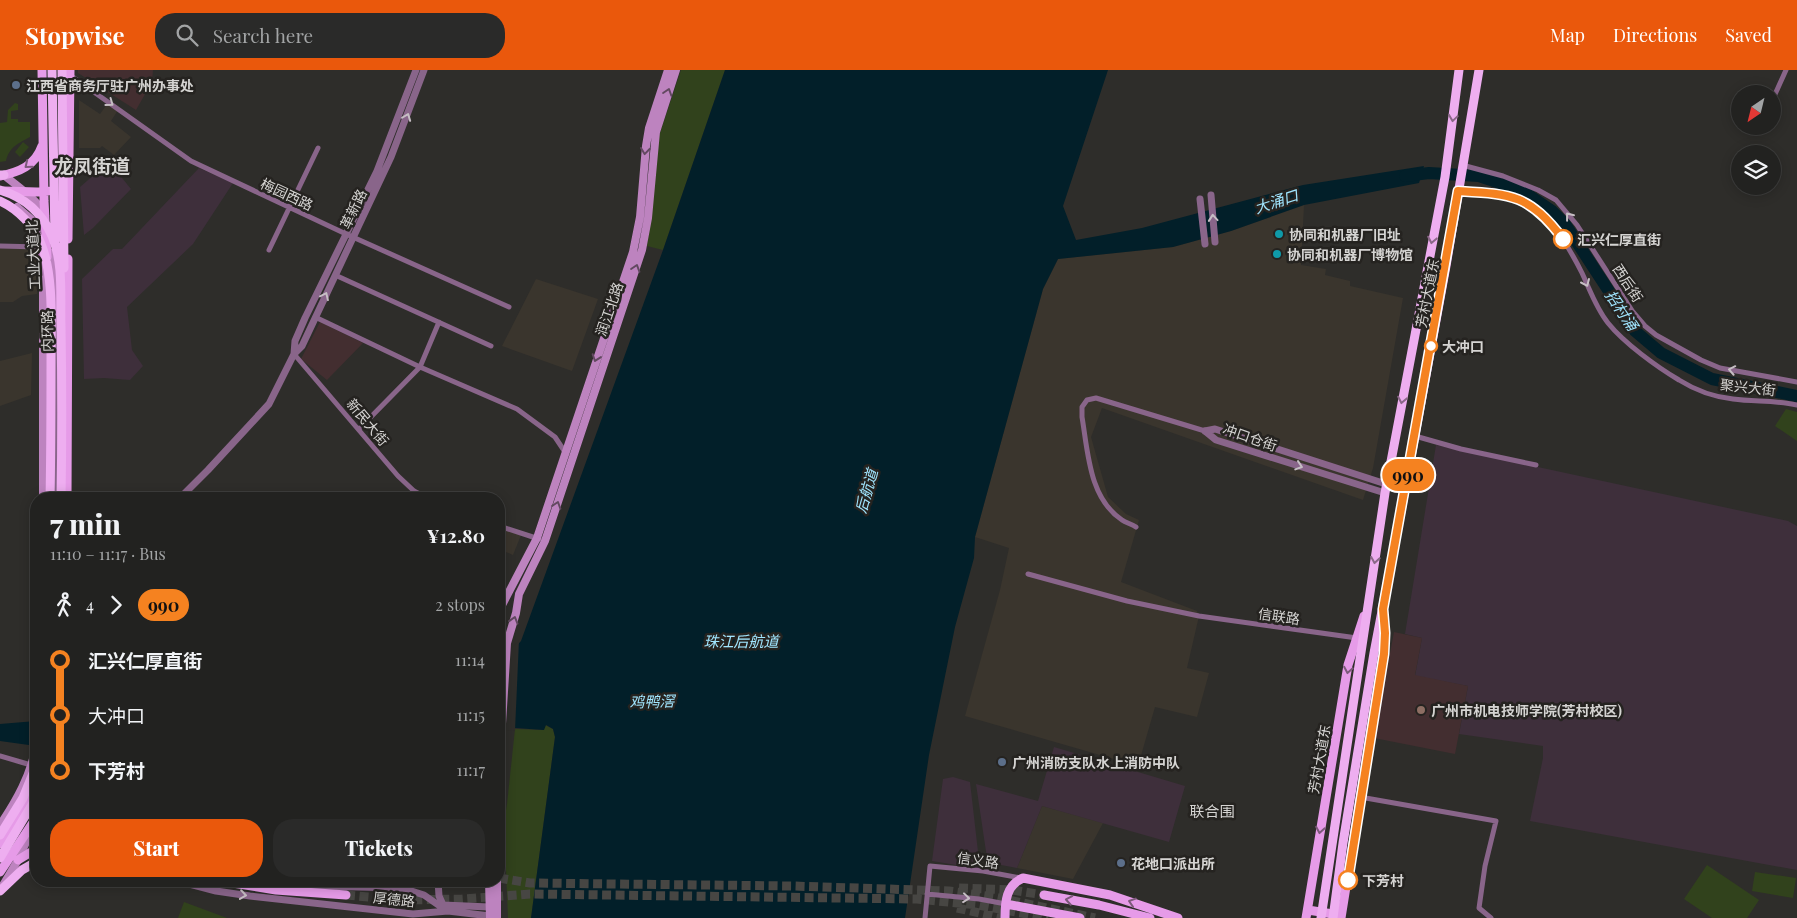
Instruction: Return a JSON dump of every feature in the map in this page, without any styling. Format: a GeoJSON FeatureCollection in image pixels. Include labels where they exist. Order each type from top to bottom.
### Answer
{"type":"FeatureCollection","features":[{"type":"Feature","properties":{"kind":"highway"},"geometry":{"type":"LineString","coordinates":[[51,330],[55,239],[52,70]]}},
{"type":"Feature","properties":{"kind":"highway","name":"芳村大道东"},"geometry":{"type":"LineString","coordinates":[[1321,918],[1385,489],[1445,173],[1459,70]]}},
{"type":"Feature","properties":{"kind":"highway","name":"芳村大道东"},"geometry":{"type":"LineString","coordinates":[[1338,917],[1361,736],[1374,652],[1415,436],[1478,70]]}},
{"type":"Feature","properties":{"kind":"highway"},"geometry":{"type":"LineString","coordinates":[[62,386],[67,72]]}},
{"type":"Feature","properties":{"kind":"highway","name":"内环路"},"geometry":{"type":"LineString","coordinates":[[0,190],[22,199],[44,221],[54,242],[60,275],[62,386],[54,492]]}},
{"type":"Feature","properties":{"kind":"highway","name":"内环路"},"geometry":{"type":"LineString","coordinates":[[0,200],[12,208],[33,228],[41,243],[48,271],[54,492]]}},
{"type":"Feature","properties":{"kind":"highway"},"geometry":{"type":"LineString","coordinates":[[0,835],[23,798],[30,778]]}},
{"type":"Feature","properties":{"kind":"highway"},"geometry":{"type":"LineString","coordinates":[[0,858],[30,808]]}},
{"type":"Feature","properties":{"kind":"highway"},"geometry":{"type":"LineString","coordinates":[[0,890],[22,870],[30,865]]}},
{"type":"Feature","properties":{"kind":"main road","name":"工业大道北"},"geometry":{"type":"LineString","coordinates":[[42,70],[44,196],[50,330],[49,459],[53,492]]}},
{"type":"Feature","properties":{"kind":"main road","name":"润江北路"},"geometry":{"type":"LineString","coordinates":[[541,540],[565,452],[637,234],[649,128],[668,70]]}},
{"type":"Feature","properties":{"kind":"main road","name":"润江北路"},"geometry":{"type":"LineString","coordinates":[[536,549],[541,540],[642,250],[648,218],[656,132],[676,70]]}},
{"type":"Feature","properties":{"kind":"main road"},"geometry":{"type":"LineString","coordinates":[[56,492],[68,456],[69,127],[67,72]]}},
{"type":"Feature","properties":{"kind":"main road"},"geometry":{"type":"LineString","coordinates":[[43,123],[50,134],[64,133],[69,127]]}},
{"type":"Feature","properties":{"kind":"main road"},"geometry":{"type":"LineString","coordinates":[[1,175],[15,173],[25,168],[37,156],[43,144],[49,151],[56,154],[69,149]]}},
{"type":"Feature","properties":{"kind":"main road"},"geometry":{"type":"LineString","coordinates":[[1,175],[27,192],[45,215],[54,250],[56,302],[67,341]]}},
{"type":"Feature","properties":{"kind":"main road"},"geometry":{"type":"LineString","coordinates":[[44,196],[68,181]]}},
{"type":"Feature","properties":{"kind":"main road"},"geometry":{"type":"LineString","coordinates":[[0,190],[27,192],[44,196],[68,230]]}},
{"type":"Feature","properties":{"kind":"main road"},"geometry":{"type":"LineString","coordinates":[[0,200],[14,205],[25,213],[35,224],[39,237],[43,287],[49,459]]}},
{"type":"Feature","properties":{"kind":"main road"},"geometry":{"type":"LineString","coordinates":[[39,237],[45,215]]}},
{"type":"Feature","properties":{"kind":"main road"},"geometry":{"type":"LineString","coordinates":[[505,601],[536,549]]}},
{"type":"Feature","properties":{"kind":"main road"},"geometry":{"type":"LineString","coordinates":[[505,690],[509,636],[516,614],[520,588],[536,549]]}},
{"type":"Feature","properties":{"kind":"main road","name":"芳村大道东"},"geometry":{"type":"LineString","coordinates":[[1307,914],[1348,665],[1368,607]]}},
{"type":"Feature","properties":{"kind":"main road","name":"芳村大道东"},"geometry":{"type":"LineString","coordinates":[[1338,917],[1384,654],[1383,609]]}},
{"type":"Feature","properties":{"kind":"main road"},"geometry":{"type":"LineString","coordinates":[[0,825],[30,774]]}},
{"type":"Feature","properties":{"kind":"main road"},"geometry":{"type":"LineString","coordinates":[[0,844],[30,791]]}},
{"type":"Feature","properties":{"kind":"main road"},"geometry":{"type":"LineString","coordinates":[[0,872],[30,827]]}},
{"type":"Feature","properties":{"kind":"main road"},"geometry":{"type":"LineString","coordinates":[[0,890],[18,860],[30,832]]}},
{"type":"Feature","properties":{"kind":"main road"},"geometry":{"type":"LineString","coordinates":[[18,860],[30,853]]}},
{"type":"Feature","properties":{"kind":"main road"},"geometry":{"type":"LineString","coordinates":[[1005,918],[1008,893],[1011,886],[1015,881],[1023,878],[1110,896],[1178,918]]}},
{"type":"Feature","properties":{"kind":"main road"},"geometry":{"type":"LineString","coordinates":[[257,887],[346,895]]}},
{"type":"Feature","properties":{"kind":"main road"},"geometry":{"type":"LineString","coordinates":[[490,887],[493,914]]}},
{"type":"Feature","properties":{"kind":"main road"},"geometry":{"type":"LineString","coordinates":[[493,914],[495,887]]}},
{"type":"Feature","properties":{"kind":"main road"},"geometry":{"type":"LineString","coordinates":[[1044,895],[1150,918]]}},
{"type":"Feature","properties":{"kind":"main road"},"geometry":{"type":"LineString","coordinates":[[1006,904],[1080,918]]}},
{"type":"Feature","properties":{"kind":"main road"},"geometry":{"type":"LineString","coordinates":[[1307,914],[1338,917]]}},
{"type":"Feature","properties":{"kind":"street","name":"革新路"},"geometry":{"type":"LineString","coordinates":[[186,492],[269,404],[294,354],[302,346],[335,275],[349,235],[384,154],[416,70]]}},
{"type":"Feature","properties":{"kind":"street","name":"革新路"},"geometry":{"type":"LineString","coordinates":[[294,354],[295,341],[302,326],[391,157],[424,70]]}},
{"type":"Feature","properties":{"kind":"street"},"geometry":{"type":"LineString","coordinates":[[1779,85],[1786,70]]}},
{"type":"Feature","properties":{"kind":"street","name":"梅园西路"},"geometry":{"type":"LineString","coordinates":[[67,72],[191,161],[509,307]]}},
{"type":"Feature","properties":{"kind":"street"},"geometry":{"type":"LineString","coordinates":[[268,250],[318,148]]}},
{"type":"Feature","properties":{"kind":"street","name":"西后街"},"geometry":{"type":"LineString","coordinates":[[1461,172],[1504,176],[1538,190],[1556,200],[1577,225],[1634,312],[1645,326],[1656,335],[1701,360],[1720,368],[1797,382]]}},
{"type":"Feature","properties":{"kind":"street","name":"聚兴大街"},"geometry":{"type":"LineString","coordinates":[[1458,191],[1509,196],[1525,202],[1539,212],[1563,239],[1574,256],[1597,306],[1612,327],[1669,373],[1698,389],[1734,399],[1770,400],[1797,405]]}},
{"type":"Feature","properties":{"kind":"street"},"geometry":{"type":"LineString","coordinates":[[1211,195],[1215,242]]}},
{"type":"Feature","properties":{"kind":"street"},"geometry":{"type":"LineString","coordinates":[[1200,199],[1205,244]]}},
{"type":"Feature","properties":{"kind":"street"},"geometry":{"type":"LineString","coordinates":[[45,215],[58,221],[68,230]]}},
{"type":"Feature","properties":{"kind":"street"},"geometry":{"type":"LineString","coordinates":[[0,246],[40,247]]}},
{"type":"Feature","properties":{"kind":"street"},"geometry":{"type":"LineString","coordinates":[[335,275],[491,346]]}},
{"type":"Feature","properties":{"kind":"street"},"geometry":{"type":"LineString","coordinates":[[56,302],[49,459],[68,456]]}},
{"type":"Feature","properties":{"kind":"street"},"geometry":{"type":"LineString","coordinates":[[315,317],[420,367],[517,409],[555,437],[565,452]]}},
{"type":"Feature","properties":{"kind":"street"},"geometry":{"type":"LineString","coordinates":[[359,429],[420,367],[439,322]]}},
{"type":"Feature","properties":{"kind":"street","name":"新民大街"},"geometry":{"type":"LineString","coordinates":[[294,354],[398,476],[416,492]]}},
{"type":"Feature","properties":{"kind":"street"},"geometry":{"type":"LineString","coordinates":[[1136,526],[1122,520],[1104,503],[1094,480],[1082,417],[1082,407],[1087,400],[1096,398],[1205,431]]}},
{"type":"Feature","properties":{"kind":"street","name":"冲口仓街"},"geometry":{"type":"LineString","coordinates":[[1205,431],[1215,429],[1385,489]]}},
{"type":"Feature","properties":{"kind":"street"},"geometry":{"type":"LineString","coordinates":[[1415,436],[1460,449],[1536,465]]}},
{"type":"Feature","properties":{"kind":"street"},"geometry":{"type":"LineString","coordinates":[[505,528],[541,540]]}},
{"type":"Feature","properties":{"kind":"street","name":"信联路"},"geometry":{"type":"LineString","coordinates":[[1028,574],[1127,600],[1199,616],[1357,638]]}},
{"type":"Feature","properties":{"kind":"street"},"geometry":{"type":"LineString","coordinates":[[0,756],[30,765]]}},
{"type":"Feature","properties":{"kind":"street"},"geometry":{"type":"LineString","coordinates":[[1360,797],[1496,821],[1485,866],[1479,908],[1491,918]]}},
{"type":"Feature","properties":{"kind":"street","name":"信义路"},"geometry":{"type":"LineString","coordinates":[[927,894],[930,866],[983,871],[1023,878]]}},
{"type":"Feature","properties":{"kind":"street","name":"厚德路"},"geometry":{"type":"LineString","coordinates":[[203,887],[232,894],[295,902],[420,914],[448,911],[493,914]]}},
{"type":"Feature","properties":{"kind":"street","name":"厚德路"},"geometry":{"type":"LineString","coordinates":[[359,887],[402,888]]}},
{"type":"Feature","properties":{"kind":"street"},"geometry":{"type":"LineString","coordinates":[[438,887],[439,896],[443,905],[493,914]]}},
{"type":"Feature","properties":{"kind":"street"},"geometry":{"type":"LineString","coordinates":[[402,888],[424,895],[448,911]]}},
{"type":"Feature","properties":{"kind":"street"},"geometry":{"type":"LineString","coordinates":[[925,918],[927,894],[980,899],[1006,904]]}},
{"type":"Feature","properties":{"kind":"shaded area"},"geometry":{"type":"Polygon","coordinates":[[[78,70],[153,70],[152,82],[136,110],[78,73],[78,70]]]}},
{"type":"Feature","properties":{"kind":"shaded area"},"geometry":{"type":"Polygon","coordinates":[[[79,100],[100,114],[108,103],[118,110],[111,121],[131,137],[114,155],[102,146],[100,148],[79,148],[79,100]]]}},
{"type":"Feature","properties":{"kind":"shaded area"},"geometry":{"type":"Polygon","coordinates":[[[109,162],[131,189],[84,235],[80,187],[109,162]]]}},
{"type":"Feature","properties":{"kind":"shaded area"},"geometry":{"type":"Polygon","coordinates":[[[199,168],[233,183],[193,244],[127,307],[132,350],[143,366],[130,380],[84,379],[82,279],[113,249],[122,249],[199,168]]]}},
{"type":"Feature","properties":{"kind":"shaded area"},"geometry":{"type":"Polygon","coordinates":[[[1304,205],[1301,265],[1326,269],[1325,275],[1350,281],[1350,286],[1403,298],[1373,468],[1363,500],[1102,408],[1091,437],[1108,497],[1126,514],[1139,520],[1121,582],[1197,611],[1199,616],[1187,668],[1209,673],[1197,717],[1155,707],[1138,766],[965,716],[1000,590],[1009,548],[975,537],[1043,289],[1058,259],[1173,247],[1231,231],[1304,205]]]}},
{"type":"Feature","properties":{"kind":"shaded area"},"geometry":{"type":"Polygon","coordinates":[[[0,244],[37,245],[37,294],[22,296],[13,302],[0,302],[0,244]]]}},
{"type":"Feature","properties":{"kind":"shaded area"},"geometry":{"type":"Polygon","coordinates":[[[536,279],[598,299],[572,371],[502,346],[536,279]]]}},
{"type":"Feature","properties":{"kind":"shaded area"},"geometry":{"type":"Polygon","coordinates":[[[320,322],[363,343],[327,380],[301,359],[320,322]]]}},
{"type":"Feature","properties":{"kind":"shaded area"},"geometry":{"type":"Polygon","coordinates":[[[32,353],[31,395],[0,406],[0,361],[32,353]]]}},
{"type":"Feature","properties":{"kind":"shaded area"},"geometry":{"type":"Polygon","coordinates":[[[1436,445],[1788,521],[1797,526],[1797,870],[1530,821],[1543,758],[1543,746],[1459,734],[1468,686],[1415,676],[1422,638],[1405,634],[1436,445]]]}},
{"type":"Feature","properties":{"kind":"shaded area"},"geometry":{"type":"Polygon","coordinates":[[[505,530],[521,535],[513,555],[505,552],[505,530]]]}},
{"type":"Feature","properties":{"kind":"shaded area","name":"广州市机电技师学院(芳村校区)"},"geometry":{"type":"Polygon","coordinates":[[[1394,632],[1422,638],[1415,675],[1468,686],[1455,754],[1374,738],[1394,632]]]}},
{"type":"Feature","properties":{"kind":"shaded area"},"geometry":{"type":"Polygon","coordinates":[[[1054,747],[1185,786],[1169,842],[1042,806],[1017,868],[996,864],[988,865],[976,784],[1038,801],[1054,747]]]}},
{"type":"Feature","properties":{"kind":"shaded area"},"geometry":{"type":"Polygon","coordinates":[[[953,777],[970,782],[980,869],[932,861],[943,779],[953,777]]]}},
{"type":"Feature","properties":{"kind":"shaded area"},"geometry":{"type":"Polygon","coordinates":[[[1042,806],[1103,823],[1073,879],[1017,868],[1042,806]]]}},
{"type":"Feature","properties":{"kind":"green space"},"geometry":{"type":"Polygon","coordinates":[[[681,70],[725,70],[663,250],[647,246],[659,136],[681,70]]]}},
{"type":"Feature","properties":{"kind":"green space"},"geometry":{"type":"Polygon","coordinates":[[[15,103],[18,104],[18,110],[11,111],[11,119],[18,119],[18,122],[30,122],[30,137],[9,152],[6,161],[0,162],[0,123],[7,122],[8,110],[15,103]]]}},
{"type":"Feature","properties":{"kind":"green space"},"geometry":{"type":"Polygon","coordinates":[[[23,142],[29,147],[20,157],[15,152],[23,142]]]}},
{"type":"Feature","properties":{"kind":"green space"},"geometry":{"type":"Polygon","coordinates":[[[1786,409],[1797,412],[1797,441],[1775,426],[1786,409]]]}},
{"type":"Feature","properties":{"kind":"green space"},"geometry":{"type":"Polygon","coordinates":[[[545,725],[553,729],[555,737],[531,918],[508,918],[505,817],[515,729],[543,730],[545,725]]]}},
{"type":"Feature","properties":{"kind":"green space"},"geometry":{"type":"Polygon","coordinates":[[[1707,865],[1759,900],[1747,918],[1712,918],[1684,899],[1707,865]]]}},
{"type":"Feature","properties":{"kind":"green space"},"geometry":{"type":"Polygon","coordinates":[[[1755,872],[1796,878],[1793,898],[1752,891],[1755,872]]]}},
{"type":"Feature","properties":{"kind":"green space"},"geometry":{"type":"Polygon","coordinates":[[[184,902],[227,918],[178,918],[184,902]]]}},
{"type":"Feature","properties":{"kind":"water","name":"珠江后航道"},"geometry":{"type":"Polygon","coordinates":[[[725,70],[1108,70],[1063,206],[1076,240],[1142,228],[1303,185],[1424,166],[1419,183],[1304,205],[1231,231],[1173,247],[1058,259],[1043,289],[975,537],[974,558],[955,627],[929,755],[905,918],[531,918],[555,737],[553,729],[546,725],[544,730],[505,727],[505,658],[521,641],[663,250],[725,70]]]}},
{"type":"Feature","properties":{"kind":"water"},"geometry":{"type":"Polygon","coordinates":[[[30,722],[30,745],[0,741],[0,724],[30,722]]]}},
{"type":"Feature","properties":{"kind":"pier"},"geometry":{"type":"Polygon","coordinates":[[[519,640],[515,731],[505,730],[505,655],[519,640]]]}},
{"type":"Feature","properties":{"kind":"waterway","name":"招村涌"},"geometry":{"type":"LineString","coordinates":[[1405,176],[1429,173],[1479,176],[1521,190],[1552,211],[1565,224],[1635,331],[1661,353],[1712,379],[1797,396]]}},
{"type":"Feature","properties":{"kind":"tunnel"},"geometry":{"type":"LineString","coordinates":[[505,879],[530,883],[792,886],[949,891],[994,897],[1095,918]]}},
{"type":"Feature","properties":{"kind":"tunnel"},"geometry":{"type":"LineString","coordinates":[[959,888],[1012,890],[1044,895]]}},
{"type":"Feature","properties":{"kind":"tunnel"},"geometry":{"type":"LineString","coordinates":[[346,895],[403,900],[462,899],[530,894],[917,899],[978,905],[1048,918]]}},
{"type":"Feature","properties":{"kind":"tunnel"},"geometry":{"type":"LineString","coordinates":[[957,908],[1003,918]]}},
{"type":"Feature","properties":{"kind":"bus line","name":"990"},"geometry":{"type":"LineString","coordinates":[[1348,880],[1384,654],[1383,609],[1458,191],[1499,194],[1517,198],[1539,212],[1563,239]]}},
{"type":"Feature","properties":{"kind":"place","name":"江西省商务厅驻广州办事处"},"geometry":{"type":"Point","coordinates":[16,85]}},
{"type":"Feature","properties":{"kind":"place","name":"协同和机器厂旧址"},"geometry":{"type":"Point","coordinates":[1279,234]}},
{"type":"Feature","properties":{"kind":"place","name":"汇兴仁厚直街"},"geometry":{"type":"Point","coordinates":[1563,239]}},
{"type":"Feature","properties":{"kind":"place","name":"协同和机器厂博物馆"},"geometry":{"type":"Point","coordinates":[1277,254]}},
{"type":"Feature","properties":{"kind":"place","name":"大冲口"},"geometry":{"type":"Point","coordinates":[1431,346]}},
{"type":"Feature","properties":{"kind":"place","name":"广州市机电技师学院(芳村校区)"},"geometry":{"type":"Point","coordinates":[1421,710]}},
{"type":"Feature","properties":{"kind":"place","name":"广州消防支队水上消防中队"},"geometry":{"type":"Point","coordinates":[1002,762]}},
{"type":"Feature","properties":{"kind":"place","name":"花地口派出所"},"geometry":{"type":"Point","coordinates":[1121,863]}},
{"type":"Feature","properties":{"kind":"place","name":"下芳村"},"geometry":{"type":"Point","coordinates":[1348,880]}},
{"type":"Feature","properties":{"kind":"district","name":"龙凤街道"},"geometry":{"type":"Point","coordinates":[92,165]}},
{"type":"Feature","properties":{"kind":"district","name":"联合围"},"geometry":{"type":"Point","coordinates":[1212,811]}},
{"type":"Feature","properties":{"kind":"water label","name":"大涌口"},"geometry":{"type":"Point","coordinates":[1276,201]}},
{"type":"Feature","properties":{"kind":"water label","name":"后航道"},"geometry":{"type":"Point","coordinates":[866,491]}},
{"type":"Feature","properties":{"kind":"water label","name":"鸡鸭滘"},"geometry":{"type":"Point","coordinates":[652,701]}}]}
